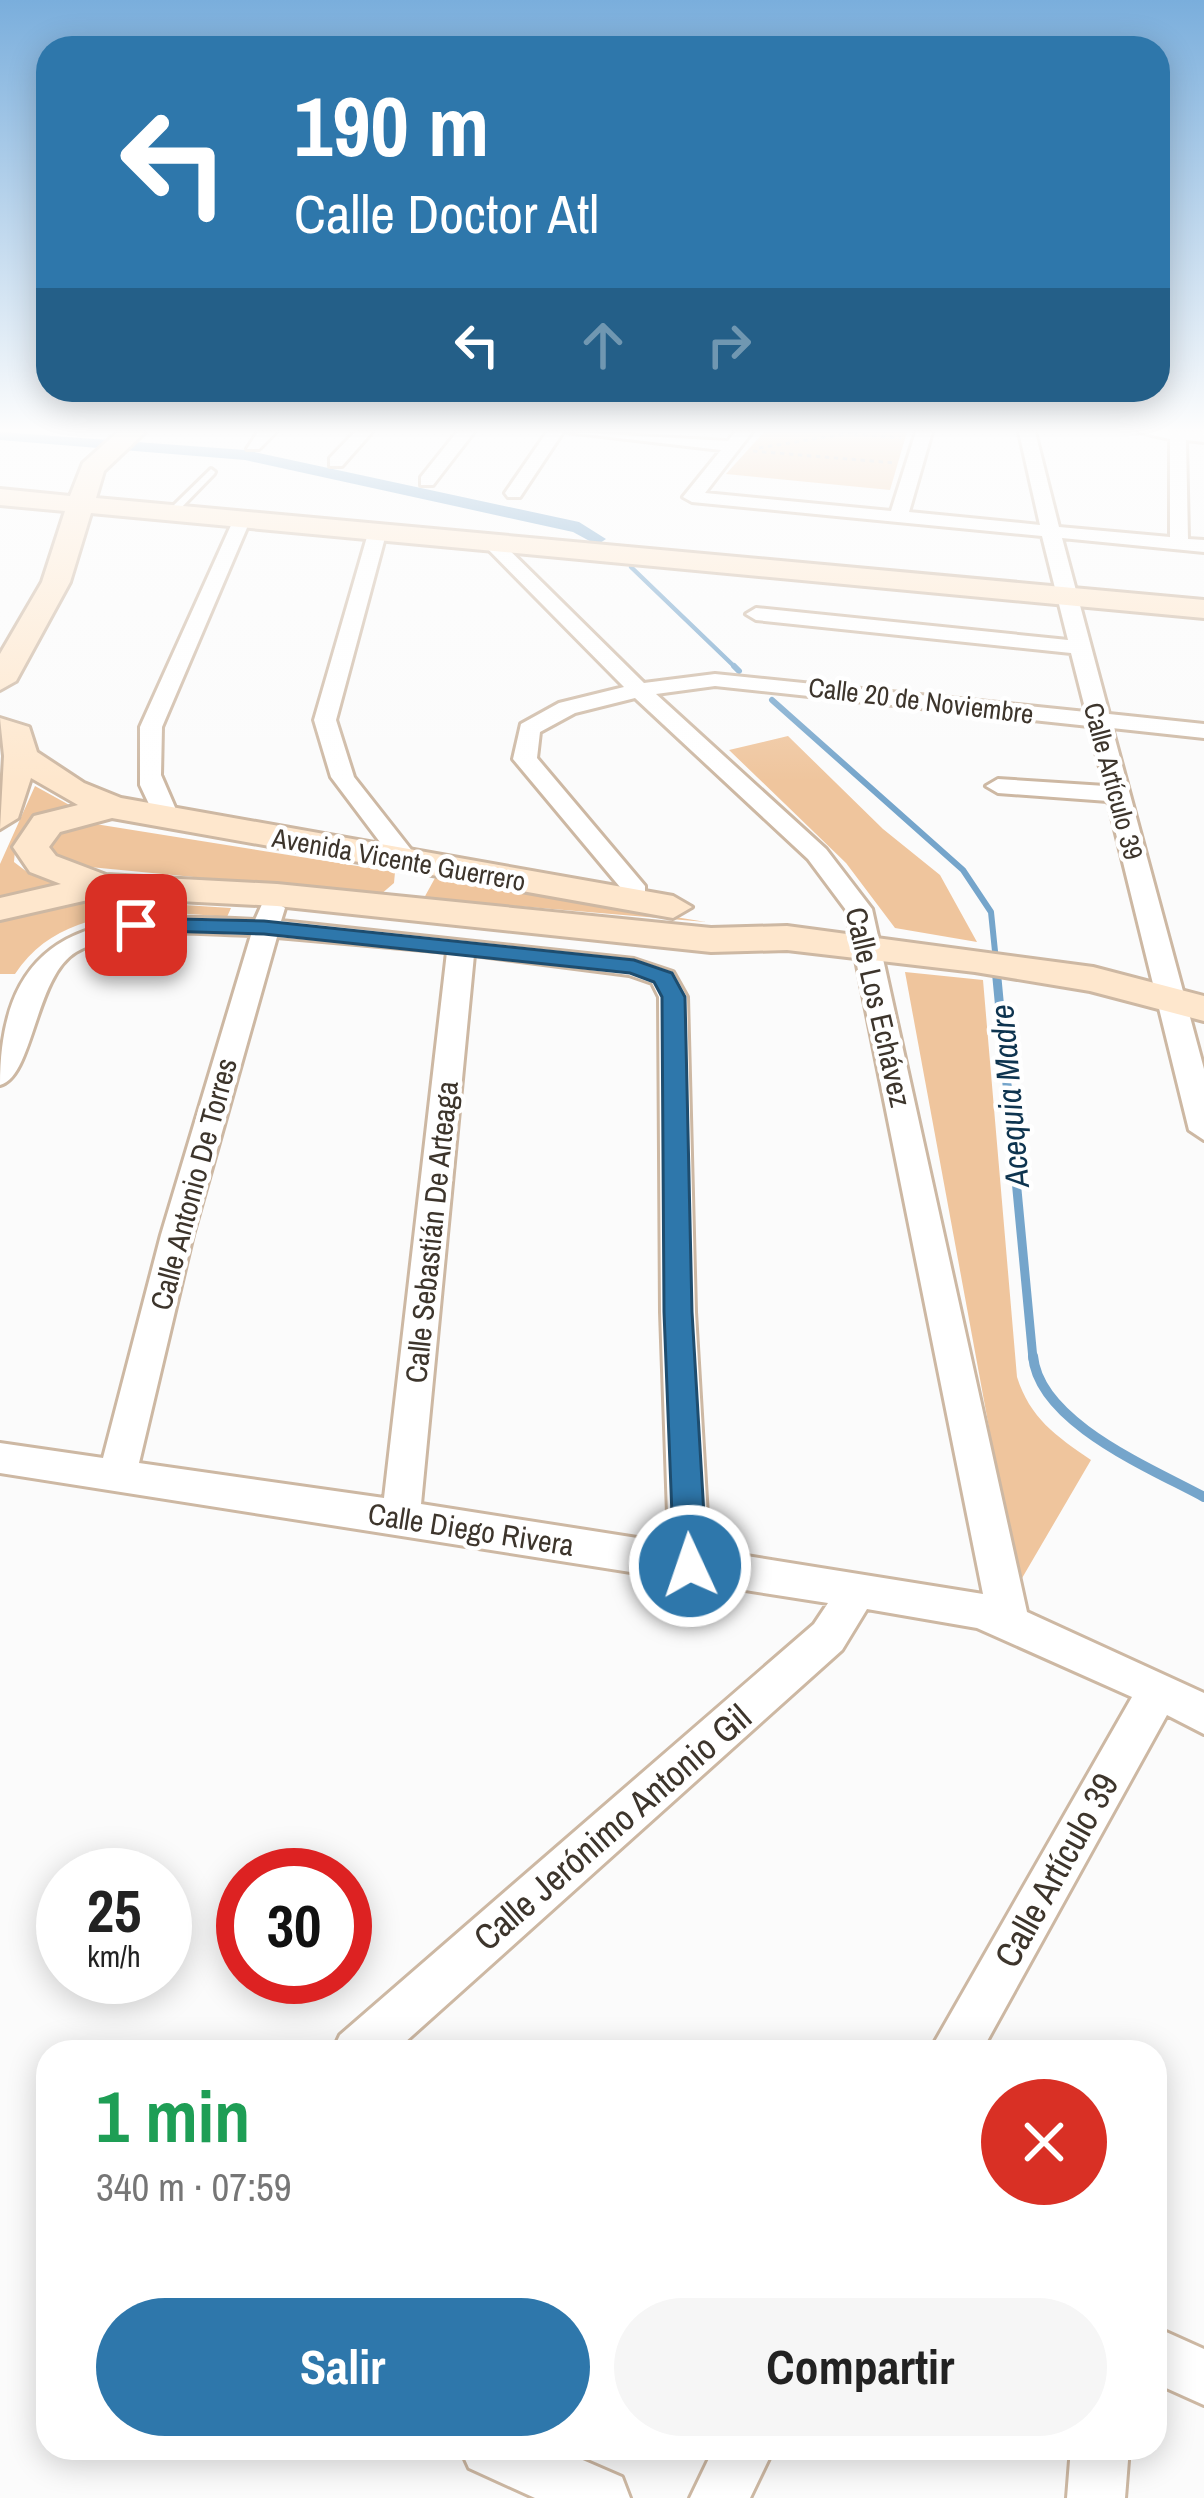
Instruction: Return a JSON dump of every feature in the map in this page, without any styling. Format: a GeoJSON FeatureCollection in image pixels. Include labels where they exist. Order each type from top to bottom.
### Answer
{"type":"FeatureCollection","features":[{"type":"Feature","properties":{"kind":"street"},"geometry":{"type":"LineString","coordinates":[[0,818],[12,739],[4,677],[56,582],[67,549]]}},
{"type":"Feature","properties":{"kind":"street"},"geometry":{"type":"LineString","coordinates":[[168,819],[148,786],[145,761],[152,727],[229,549]]}},
{"type":"Feature","properties":{"kind":"street"},"geometry":{"type":"LineString","coordinates":[[373,549],[325,720],[325,738],[361,803],[416,872],[416,884],[399,908]]}},
{"type":"Feature","properties":{"kind":"street","name":"Calle Los Echávez"},"geometry":{"type":"LineString","coordinates":[[497,549],[639,690],[837,874],[860,909],[1008,1618]]}},
{"type":"Feature","properties":{"kind":"street"},"geometry":{"type":"LineString","coordinates":[[576,549],[1204,609]]}},
{"type":"Feature","properties":{"kind":"street","name":"Calle Artículo 39"},"geometry":{"type":"LineString","coordinates":[[1053,549],[1117,794],[1189,1005],[1204,1130]]}},
{"type":"Feature","properties":{"kind":"street"},"geometry":{"type":"LineString","coordinates":[[756,614],[1078,647]]}},
{"type":"Feature","properties":{"kind":"street","name":"Calle 20 de Noviembre"},"geometry":{"type":"LineString","coordinates":[[636,900],[632,886],[535,771],[524,749],[529,729],[545,717],[639,690],[733,680],[1204,731]]}},
{"type":"Feature","properties":{"kind":"street","name":"Avenida Vicente Guerrero"},"geometry":{"type":"LineString","coordinates":[[12,739],[72,790],[112,807],[736,919],[787,938]]}},
{"type":"Feature","properties":{"kind":"street"},"geometry":{"type":"LineString","coordinates":[[998,786],[1117,794]]}},
{"type":"Feature","properties":{"kind":"street"},"geometry":{"type":"LineString","coordinates":[[101,886],[43,864],[31,848],[47,824],[112,807]]}},
{"type":"Feature","properties":{"kind":"street","name":"Avenida Vicente Guerrero"},"geometry":{"type":"LineString","coordinates":[[0,909],[101,886],[271,911],[399,908],[711,940],[787,938],[1027,967],[1189,1005]]}},
{"type":"Feature","properties":{"kind":"street"},"geometry":{"type":"LineString","coordinates":[[0,1076],[49,961],[98,931],[136,925],[271,911],[461,948],[634,967],[664,978],[674,997],[678,1312],[690,1566]]}},
{"type":"Feature","properties":{"kind":"street","name":"Calle Antonio De Torres"},"geometry":{"type":"LineString","coordinates":[[117,1476],[177,1235],[271,911]]}},
{"type":"Feature","properties":{"kind":"street","name":"Calle Sebastián De Arteaga"},"geometry":{"type":"LineString","coordinates":[[401,1516],[461,948]]}},
{"type":"Feature","properties":{"kind":"street","name":"Calle Diego Rivera"},"geometry":{"type":"LineString","coordinates":[[0,1458],[401,1516],[1008,1618],[1204,1715]]}},
{"type":"Feature","properties":{"kind":"street","name":"Calle Jerónimo Antonio Gil"},"geometry":{"type":"LineString","coordinates":[[371,2040],[828,1636],[856,1593]]}},
{"type":"Feature","properties":{"kind":"street","name":"Calle Artículo 39"},"geometry":{"type":"LineString","coordinates":[[961,2040],[1159,1689]]}},
{"type":"Feature","properties":{"kind":"street"},"geometry":{"type":"LineString","coordinates":[[1167,2360],[1204,2377]]}},
{"type":"Feature","properties":{"kind":"street"},"geometry":{"type":"LineString","coordinates":[[516,2460],[601,2498]]}},
{"type":"Feature","properties":{"kind":"street"},"geometry":{"type":"LineString","coordinates":[[719,2498],[739,2460]]}},
{"type":"Feature","properties":{"kind":"street"},"geometry":{"type":"LineString","coordinates":[[1096,2498],[1099,2460]]}},
{"type":"Feature","properties":{"kind":"shaded area"},"geometry":{"type":"Polygon","coordinates":[[[788,736],[883,829],[940,875],[977,942],[895,928],[846,863],[729,750],[788,736]]]}},
{"type":"Feature","properties":{"kind":"shaded area"},"geometry":{"type":"Polygon","coordinates":[[[35,786],[73,807],[26,832],[14,862],[31,875],[59,882],[0,898],[0,864],[35,786]]]}},
{"type":"Feature","properties":{"kind":"shaded area"},"geometry":{"type":"Polygon","coordinates":[[[89,823],[395,872],[394,883],[380,895],[69,865],[49,857],[46,848],[63,829],[89,823]]]}},
{"type":"Feature","properties":{"kind":"shaded area"},"geometry":{"type":"Polygon","coordinates":[[[435,878],[706,922],[424,898],[435,878]]]}},
{"type":"Feature","properties":{"kind":"shaded area"},"geometry":{"type":"Polygon","coordinates":[[[90,899],[231,908],[227,917],[139,914],[83,923],[34,951],[15,974],[0,974],[0,921],[90,899]]]}},
{"type":"Feature","properties":{"kind":"shaded area"},"geometry":{"type":"Polygon","coordinates":[[[905,972],[983,980],[1017,1377],[1037,1415],[1091,1460],[1018,1585],[905,972]]]}},
{"type":"Feature","properties":{"kind":"waterway","name":"Acequia Madre"},"geometry":{"type":"LineString","coordinates":[[631,567],[737,669]]}},
{"type":"Feature","properties":{"kind":"waterway","name":"Acequia Madre"},"geometry":{"type":"LineString","coordinates":[[734,666],[737,669]]}},
{"type":"Feature","properties":{"kind":"waterway","name":"Acequia Madre"},"geometry":{"type":"LineString","coordinates":[[772,700],[963,870],[991,912],[997,971]]}},
{"type":"Feature","properties":{"kind":"waterway","name":"Acequia Madre"},"geometry":{"type":"LineString","coordinates":[[996,968],[1033,1359]]}},
{"type":"Feature","properties":{"kind":"waterway","name":"Acequia Madre"},"geometry":{"type":"LineString","coordinates":[[1033,1356],[1040,1380],[1076,1423],[1129,1458],[1204,1497]]}},
{"type":"Feature","properties":{"kind":"route"},"geometry":{"type":"LineString","coordinates":[[136,925],[264,928],[634,967],[664,978],[674,997],[678,1312],[690,1566]]}}]}
